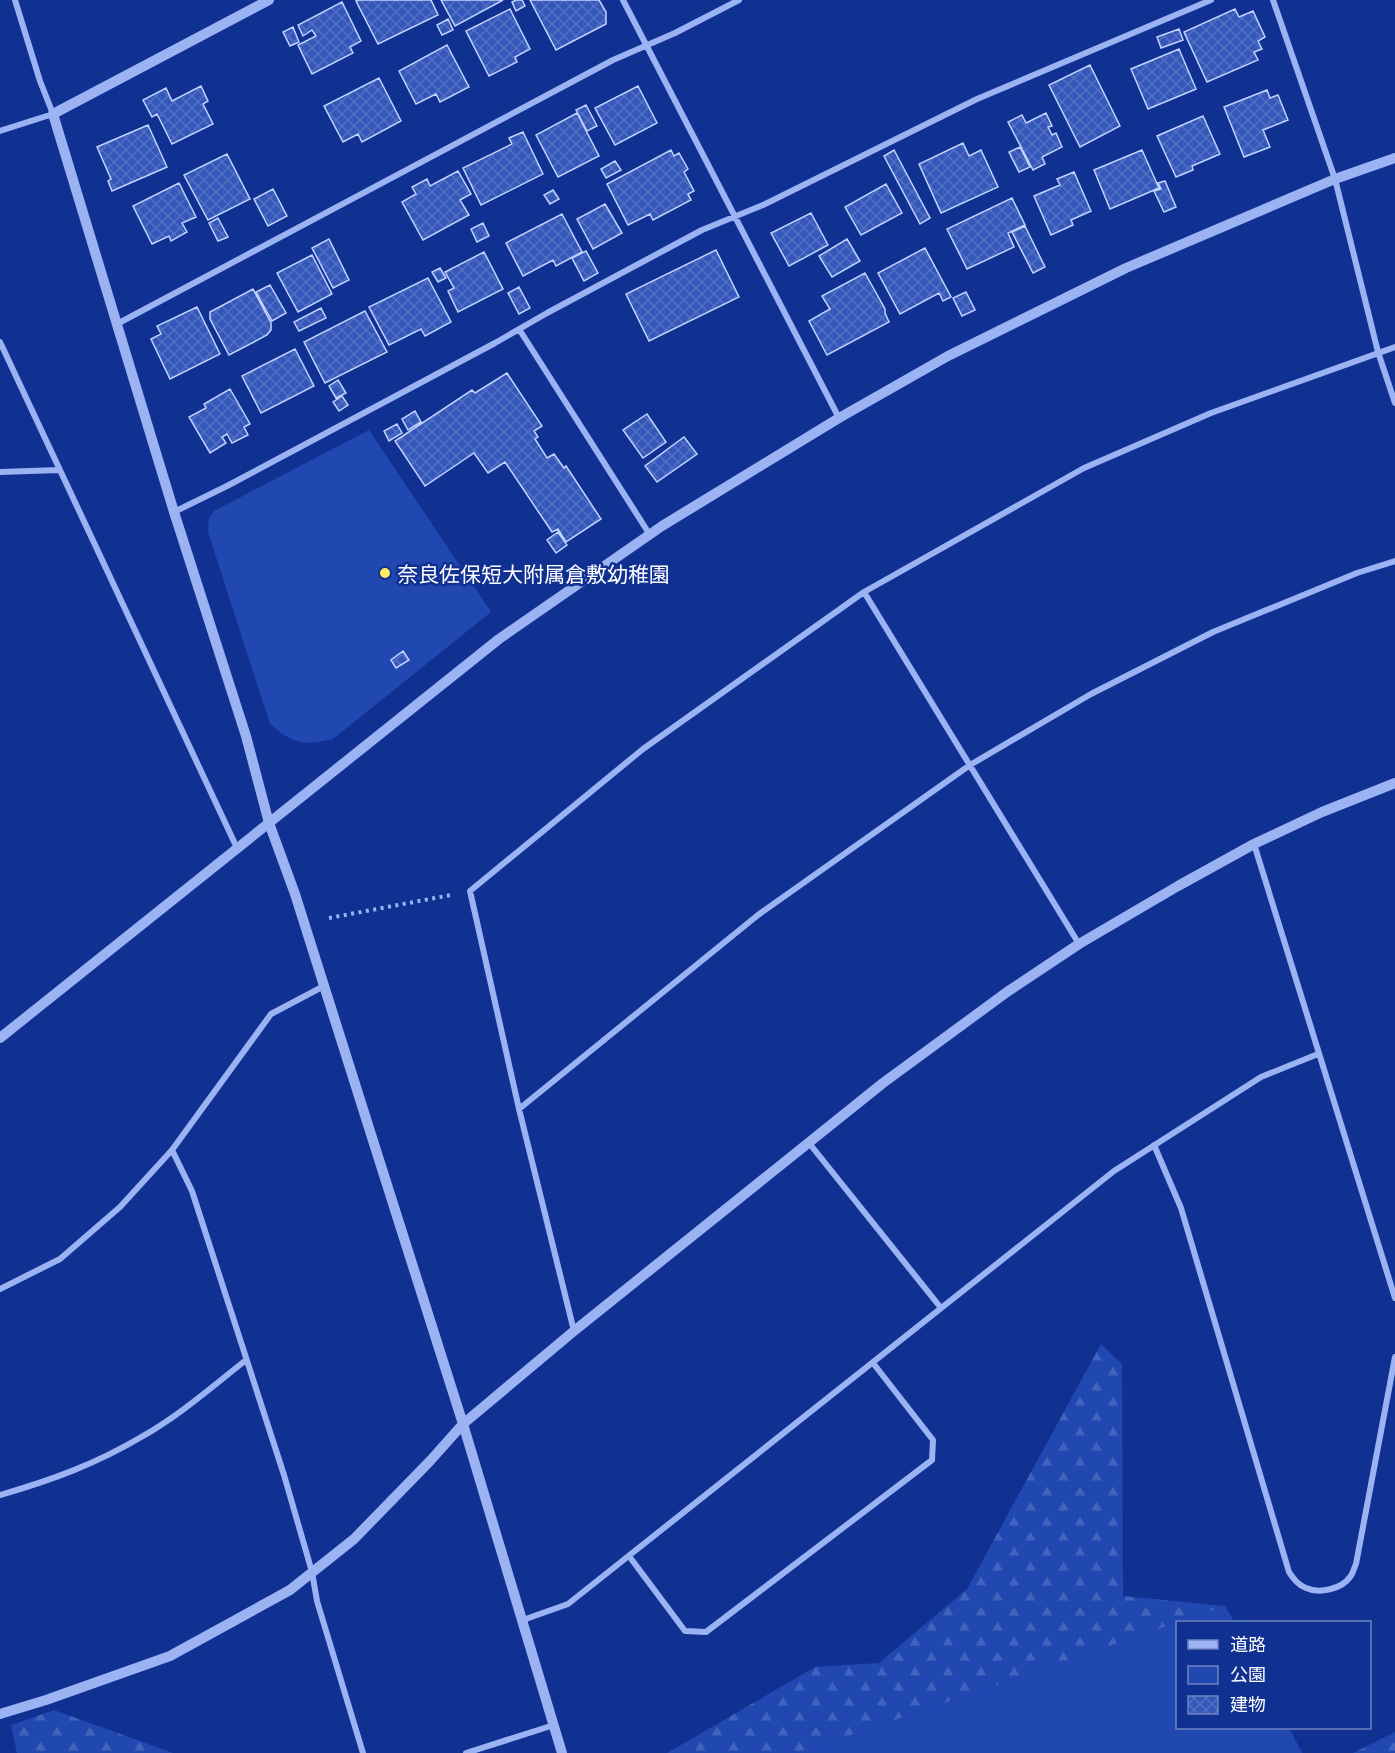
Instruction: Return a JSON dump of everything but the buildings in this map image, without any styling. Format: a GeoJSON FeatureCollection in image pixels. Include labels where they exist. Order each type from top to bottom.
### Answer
{"type":"FeatureCollection","features":[{"type":"Feature","properties":{"kind":"street"},"geometry":{"type":"LineString","coordinates":[[15,0],[40,81],[53,114],[174,512],[246,736],[269,823],[325,986],[463,1424],[562,1753]]}},
{"type":"Feature","properties":{"kind":"street"},"geometry":{"type":"LineString","coordinates":[[0,131],[53,114],[269,0]]}},
{"type":"Feature","properties":{"kind":"street"},"geometry":{"type":"LineString","coordinates":[[622,0],[839,418]]}},
{"type":"Feature","properties":{"kind":"street"},"geometry":{"type":"LineString","coordinates":[[117,324],[613,60],[647,46],[739,0]]}},
{"type":"Feature","properties":{"kind":"street"},"geometry":{"type":"LineString","coordinates":[[174,512],[237,481],[691,236],[763,205],[977,99],[1211,0]]}},
{"type":"Feature","properties":{"kind":"street"},"geometry":{"type":"LineString","coordinates":[[1273,0],[1335,179],[1378,352],[1395,404]]}},
{"type":"Feature","properties":{"kind":"street"},"geometry":{"type":"LineString","coordinates":[[0,1038],[499,639],[650,535],[839,418],[948,356],[1126,268],[1335,179],[1395,158]]}},
{"type":"Feature","properties":{"kind":"street"},"geometry":{"type":"LineString","coordinates":[[519,329],[650,535]]}},
{"type":"Feature","properties":{"kind":"street"},"geometry":{"type":"LineString","coordinates":[[0,342],[237,848]]}},
{"type":"Feature","properties":{"kind":"street"},"geometry":{"type":"LineString","coordinates":[[574,1331],[519,1109],[470,891],[643,749],[864,592],[1084,468],[1210,413],[1395,347]]}},
{"type":"Feature","properties":{"kind":"street"},"geometry":{"type":"LineString","coordinates":[[0,472],[60,470]]}},
{"type":"Feature","properties":{"kind":"street"},"geometry":{"type":"LineString","coordinates":[[519,1109],[758,915],[970,765],[1091,694],[1213,632],[1357,573],[1395,561]]}},
{"type":"Feature","properties":{"kind":"street"},"geometry":{"type":"LineString","coordinates":[[864,592],[1079,944]]}},
{"type":"Feature","properties":{"kind":"street"},"geometry":{"type":"LineString","coordinates":[[0,1714],[170,1656],[290,1590],[354,1539],[463,1424],[574,1331],[883,1083],[988,1006],[1079,944],[1254,844],[1322,812],[1395,783]]}},
{"type":"Feature","properties":{"kind":"street"},"geometry":{"type":"LineString","coordinates":[[1254,844],[1395,1298]]}},
{"type":"Feature","properties":{"kind":"street"},"geometry":{"type":"LineString","coordinates":[[0,1289],[60,1258],[120,1207],[172,1150],[271,1014],[325,986]]}},
{"type":"Feature","properties":{"kind":"street"},"geometry":{"type":"LineString","coordinates":[[523,1620],[568,1604],[1106,1178],[1261,1077],[1318,1054]]}},
{"type":"Feature","properties":{"kind":"street"},"geometry":{"type":"LineString","coordinates":[[809,1143],[941,1308]]}},
{"type":"Feature","properties":{"kind":"street"},"geometry":{"type":"LineString","coordinates":[[1154,1145],[1181,1209],[1289,1572],[1295,1582],[1307,1589],[1321,1591],[1339,1586],[1350,1578],[1356,1564],[1395,1357]]}},
{"type":"Feature","properties":{"kind":"street"},"geometry":{"type":"LineString","coordinates":[[172,1150],[192,1191],[246,1360],[312,1572],[317,1601],[363,1753]]}},
{"type":"Feature","properties":{"kind":"street"},"geometry":{"type":"LineString","coordinates":[[0,1495],[53,1480],[94,1463],[145,1436],[246,1360]]}},
{"type":"Feature","properties":{"kind":"street"},"geometry":{"type":"LineString","coordinates":[[629,1556],[685,1631],[706,1632],[932,1460],[933,1440],[873,1363]]}},
{"type":"Feature","properties":{"kind":"street"},"geometry":{"type":"LineString","coordinates":[[466,1753],[554,1725]]}},
{"type":"Feature","properties":{"kind":"path"},"geometry":{"type":"LineString","coordinates":[[329,918],[470,891]]}},
{"type":"Feature","properties":{"kind":"green space","name":"奈良佐保短大附属倉敷幼稚園"},"geometry":{"type":"Polygon","coordinates":[[[369,430],[491,612],[333,739],[299,742],[285,736],[270,724],[208,532],[209,518],[214,511],[369,430]]]}},
{"type":"Feature","properties":{"kind":"green space"},"geometry":{"type":"Polygon","coordinates":[[[1101,1344],[1122,1364],[1123,1596],[1225,1606],[1233,1621],[1176,1621],[1176,1729],[1290,1729],[1302,1753],[667,1753],[815,1667],[879,1663],[967,1589],[1101,1344]]]}},
{"type":"Feature","properties":{"kind":"green space"},"geometry":{"type":"Polygon","coordinates":[[[1225,1606],[1233,1621],[1182,1621],[1225,1606]]]}},
{"type":"Feature","properties":{"kind":"green space"},"geometry":{"type":"Polygon","coordinates":[[[1176,1623],[1176,1729],[1290,1729],[1302,1753],[799,1753],[1176,1623]]]}},
{"type":"Feature","properties":{"kind":"green space"},"geometry":{"type":"Polygon","coordinates":[[[54,1710],[173,1753],[17,1753],[11,1725],[54,1710]]]}},
{"type":"Feature","properties":{"kind":"green space"},"geometry":{"type":"Polygon","coordinates":[[[1395,1732],[1395,1753],[1353,1753],[1395,1732]]]}},
{"type":"Feature","properties":{"kind":"place","name":"奈良佐保短大附属倉敷幼稚園"},"geometry":{"type":"Point","coordinates":[385,573]}}]}
